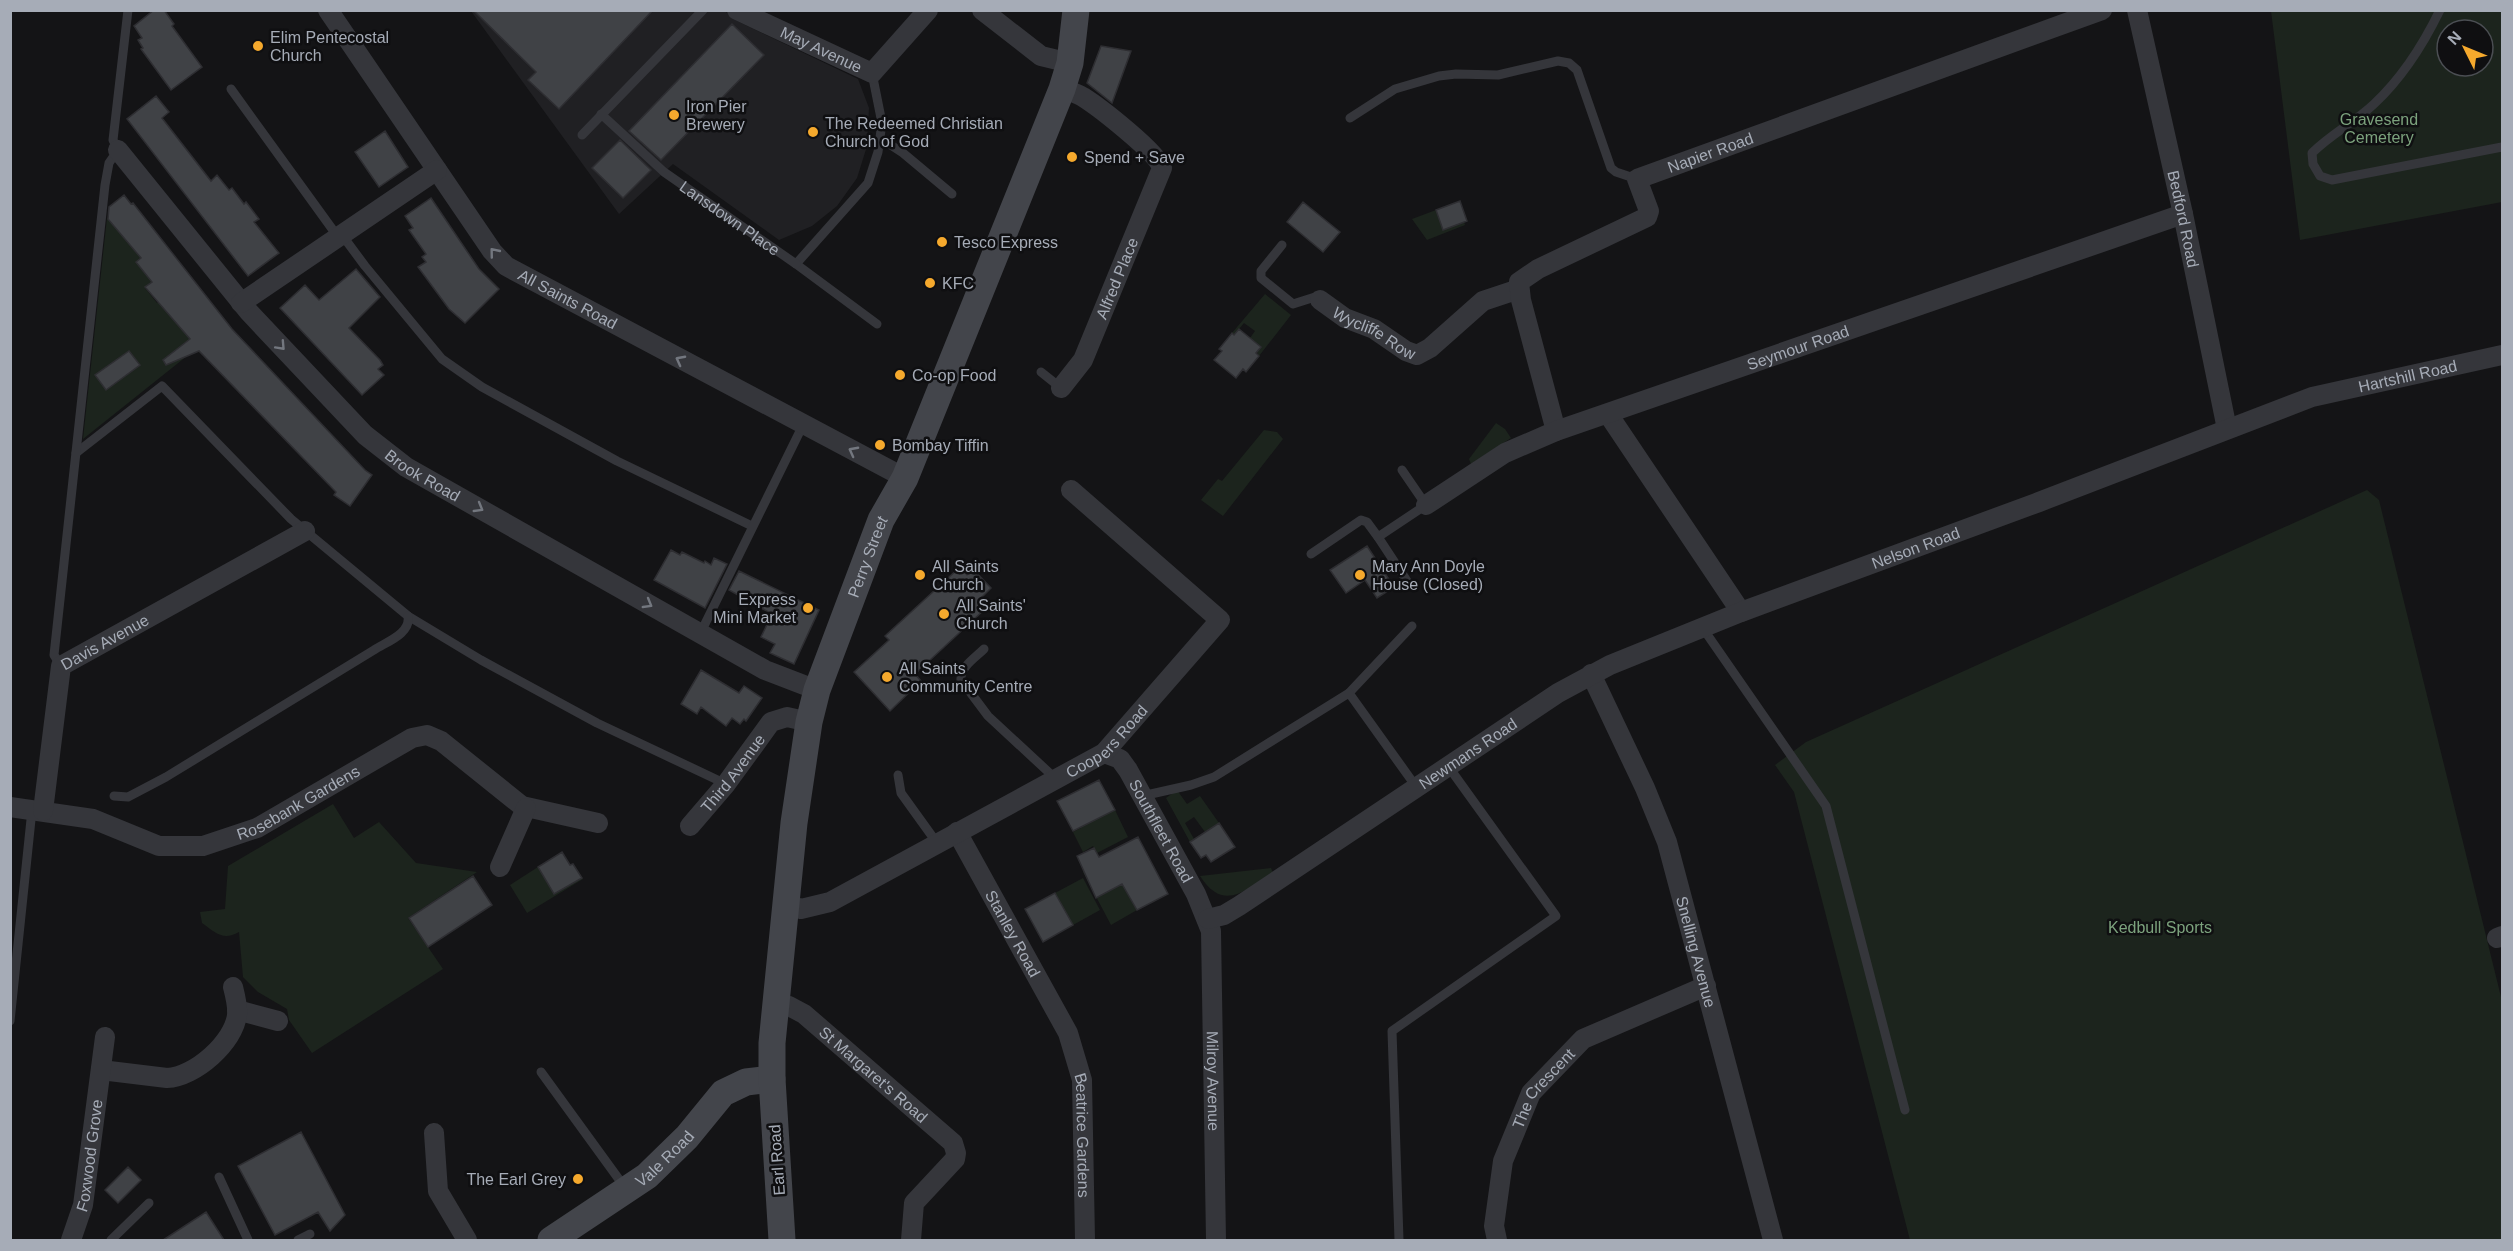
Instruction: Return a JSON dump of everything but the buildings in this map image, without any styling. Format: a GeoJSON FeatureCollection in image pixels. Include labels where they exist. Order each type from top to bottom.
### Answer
{"type":"FeatureCollection","features":[{"type":"Feature","properties":{"kind":"street","name":"All Saints Road"},"geometry":{"type":"LineString","coordinates":[[328,10],[492,251],[511,269],[904,478]]}},
{"type":"Feature","properties":{"kind":"street","name":"May Avenue"},"geometry":{"type":"LineString","coordinates":[[737,10],[872,73]]}},
{"type":"Feature","properties":{"kind":"street"},"geometry":{"type":"LineString","coordinates":[[872,73],[928,10]]}},
{"type":"Feature","properties":{"kind":"street"},"geometry":{"type":"LineString","coordinates":[[982,10],[1041,56],[1070,63]]}},
{"type":"Feature","properties":{"kind":"street","name":"Perry Street"},"geometry":{"type":"LineString","coordinates":[[772,1078],[775,1006],[794,823],[808,722],[817,690],[880,520],[904,478],[1062,89],[1070,63],[1076,10]]}},
{"type":"Feature","properties":{"kind":"street","name":"Napier Road"},"geometry":{"type":"LineString","coordinates":[[1637,179],[2102,10]]}},
{"type":"Feature","properties":{"kind":"street","name":"Bedford Road"},"geometry":{"type":"LineString","coordinates":[[2137,10],[2183,214],[2227,429]]}},
{"type":"Feature","properties":{"kind":"street","name":"Alfred Place"},"geometry":{"type":"LineString","coordinates":[[1061,388],[1083,360],[1161,172],[1160,161],[1091,102],[1076,93],[1062,89]]}},
{"type":"Feature","properties":{"kind":"street","name":"Brook Road"},"geometry":{"type":"LineString","coordinates":[[118,150],[242,303],[365,435],[406,467],[765,670],[817,690]]}},
{"type":"Feature","properties":{"kind":"street"},"geometry":{"type":"LineString","coordinates":[[242,303],[437,170]]}},
{"type":"Feature","properties":{"kind":"street"},"geometry":{"type":"LineString","coordinates":[[1556,431],[1519,290],[1519,282],[1525,276],[1647,217],[1649,211],[1637,179]]}},
{"type":"Feature","properties":{"kind":"street","name":"Seymour Road"},"geometry":{"type":"LineString","coordinates":[[1426,505],[1505,453],[1556,431],[2183,214]]}},
{"type":"Feature","properties":{"kind":"street","name":"Wycliffe Row"},"geometry":{"type":"LineString","coordinates":[[1320,300],[1345,318],[1374,329],[1401,348],[1417,355],[1430,348],[1483,301],[1519,290]]}},
{"type":"Feature","properties":{"kind":"street","name":"Hartshill Road"},"geometry":{"type":"LineString","coordinates":[[2312,397],[2502,355]]}},
{"type":"Feature","properties":{"kind":"street","name":"Nelson Road"},"geometry":{"type":"LineString","coordinates":[[1741,612],[2028,506],[2312,397]]}},
{"type":"Feature","properties":{"kind":"street"},"geometry":{"type":"LineString","coordinates":[[1608,414],[1741,612]]}},
{"type":"Feature","properties":{"kind":"street","name":"Coopers Road"},"geometry":{"type":"LineString","coordinates":[[787,904],[801,909],[831,902],[1104,753],[1220,620],[1071,490]]}},
{"type":"Feature","properties":{"kind":"street","name":"Davis Avenue"},"geometry":{"type":"LineString","coordinates":[[37,811],[61,666],[305,531]]}},
{"type":"Feature","properties":{"kind":"street","name":"Newmans Road"},"geometry":{"type":"LineString","coordinates":[[1208,919],[1224,915],[1239,906],[1558,693],[1591,674],[1741,612]]}},
{"type":"Feature","properties":{"kind":"street","name":"Snelling Avenue"},"geometry":{"type":"LineString","coordinates":[[1591,674],[1661,824],[1773,1240]]}},
{"type":"Feature","properties":{"kind":"street","name":"Third Avenue"},"geometry":{"type":"LineString","coordinates":[[690,826],[726,783],[771,722],[787,717],[808,722]]}},
{"type":"Feature","properties":{"kind":"street","name":"Rosebank Gardens"},"geometry":{"type":"LineString","coordinates":[[37,811],[93,819],[159,846],[203,846],[257,828],[412,738],[430,735],[441,741],[513,801],[526,808],[598,823]]}},
{"type":"Feature","properties":{"kind":"street","name":"Southfleet Road"},"geometry":{"type":"LineString","coordinates":[[1104,753],[1122,761],[1208,919]]}},
{"type":"Feature","properties":{"kind":"street"},"geometry":{"type":"LineString","coordinates":[[10,807],[37,811]]}},
{"type":"Feature","properties":{"kind":"street"},"geometry":{"type":"LineString","coordinates":[[500,867],[526,808]]}},
{"type":"Feature","properties":{"kind":"street","name":"Stanley Road"},"geometry":{"type":"LineString","coordinates":[[957,832],[1068,1033]]}},
{"type":"Feature","properties":{"kind":"street","name":"Milroy Avenue"},"geometry":{"type":"LineString","coordinates":[[1208,919],[1213,948],[1216,1240]]}},
{"type":"Feature","properties":{"kind":"street","name":"The Crescent"},"geometry":{"type":"LineString","coordinates":[[1497,1240],[1494,1226],[1503,1161],[1531,1094],[1584,1039],[1706,986]]}},
{"type":"Feature","properties":{"kind":"street"},"geometry":{"type":"LineString","coordinates":[[101,1070],[168,1078],[190,1073],[207,1060],[223,1043],[236,1022],[237,1010],[233,987]]}},
{"type":"Feature","properties":{"kind":"street","name":"St Margaret's Road"},"geometry":{"type":"LineString","coordinates":[[775,1006],[789,1006],[799,1011],[877,1075],[951,1141],[956,1151],[954,1160],[915,1201],[911,1240]]}},
{"type":"Feature","properties":{"kind":"street"},"geometry":{"type":"LineString","coordinates":[[237,1010],[278,1021]]}},
{"type":"Feature","properties":{"kind":"street","name":"Beatrice Gardens"},"geometry":{"type":"LineString","coordinates":[[1068,1033],[1082,1080],[1085,1240]]}},
{"type":"Feature","properties":{"kind":"street","name":"Foxwood Grove"},"geometry":{"type":"LineString","coordinates":[[71,1240],[82,1205],[105,1037]]}},
{"type":"Feature","properties":{"kind":"street","name":"Vale Road"},"geometry":{"type":"LineString","coordinates":[[551,1240],[627,1191],[664,1160],[723,1094],[746,1082],[772,1078]]}},
{"type":"Feature","properties":{"kind":"street","name":"Earl Road"},"geometry":{"type":"LineString","coordinates":[[772,1078],[782,1240]]}},
{"type":"Feature","properties":{"kind":"street"},"geometry":{"type":"LineString","coordinates":[[434,1133],[438,1191],[467,1240]]}},
{"type":"Feature","properties":{"kind":"lane"},"geometry":{"type":"LineString","coordinates":[[61,666],[54,655],[105,185],[110,159],[118,150],[113,140],[128,10]]}},
{"type":"Feature","properties":{"kind":"lane"},"geometry":{"type":"LineString","coordinates":[[582,135],[703,10]]}},
{"type":"Feature","properties":{"kind":"lane"},"geometry":{"type":"LineString","coordinates":[[2440,10],[2425,42],[2402,74],[2373,105],[2312,153],[2313,164],[2320,176],[2332,180],[2502,147]]}},
{"type":"Feature","properties":{"kind":"lane"},"geometry":{"type":"LineString","coordinates":[[1350,118],[1395,89],[1439,76],[1498,75],[1552,62],[1565,62],[1573,65],[1576,70],[1611,168],[1637,179]]}},
{"type":"Feature","properties":{"kind":"lane","name":"Lansdown Place"},"geometry":{"type":"LineString","coordinates":[[796,264],[868,183],[882,123],[872,73]]}},
{"type":"Feature","properties":{"kind":"lane"},"geometry":{"type":"LineString","coordinates":[[231,89],[340,236],[442,359],[482,387],[617,461],[752,526]]}},
{"type":"Feature","properties":{"kind":"lane","name":"Lansdown Place"},"geometry":{"type":"LineString","coordinates":[[601,114],[664,172],[877,324]]}},
{"type":"Feature","properties":{"kind":"lane"},"geometry":{"type":"LineString","coordinates":[[880,138],[903,153],[952,194]]}},
{"type":"Feature","properties":{"kind":"lane"},"geometry":{"type":"LineString","coordinates":[[1282,245],[1261,271],[1261,278],[1293,304],[1315,297],[1320,300]]}},
{"type":"Feature","properties":{"kind":"lane"},"geometry":{"type":"LineString","coordinates":[[1041,372],[1061,388]]}},
{"type":"Feature","properties":{"kind":"lane"},"geometry":{"type":"LineString","coordinates":[[76,453],[162,386],[305,531],[408,616],[481,660],[597,723],[726,783]]}},
{"type":"Feature","properties":{"kind":"lane"},"geometry":{"type":"LineString","coordinates":[[700,634],[803,425]]}},
{"type":"Feature","properties":{"kind":"lane"},"geometry":{"type":"LineString","coordinates":[[1378,537],[1426,505],[1402,470]]}},
{"type":"Feature","properties":{"kind":"lane"},"geometry":{"type":"LineString","coordinates":[[1311,554],[1363,519],[1378,537],[1407,581]]}},
{"type":"Feature","properties":{"kind":"lane"},"geometry":{"type":"LineString","coordinates":[[114,796],[128,797],[166,777],[374,650],[404,631],[409,622],[408,616]]}},
{"type":"Feature","properties":{"kind":"lane"},"geometry":{"type":"LineString","coordinates":[[1142,796],[1191,785],[1214,777],[1349,693],[1412,626]]}},
{"type":"Feature","properties":{"kind":"lane"},"geometry":{"type":"LineString","coordinates":[[1702,627],[1826,806],[1905,1110]]}},
{"type":"Feature","properties":{"kind":"lane"},"geometry":{"type":"LineString","coordinates":[[984,649],[966,666],[961,674],[961,680],[988,716],[1056,779]]}},
{"type":"Feature","properties":{"kind":"lane"},"geometry":{"type":"LineString","coordinates":[[1349,693],[1417,788]]}},
{"type":"Feature","properties":{"kind":"lane"},"geometry":{"type":"LineString","coordinates":[[1399,1240],[1392,1031],[1556,916],[1448,766]]}},
{"type":"Feature","properties":{"kind":"lane"},"geometry":{"type":"LineString","coordinates":[[898,774],[901,793],[937,843]]}},
{"type":"Feature","properties":{"kind":"lane"},"geometry":{"type":"LineString","coordinates":[[10,1021],[37,811]]}},
{"type":"Feature","properties":{"kind":"lane"},"geometry":{"type":"LineString","coordinates":[[541,1072],[627,1191]]}},
{"type":"Feature","properties":{"kind":"lane"},"geometry":{"type":"LineString","coordinates":[[219,1177],[248,1240]]}},
{"type":"Feature","properties":{"kind":"lane"},"geometry":{"type":"LineString","coordinates":[[111,1240],[149,1203]]}},
{"type":"Feature","properties":{"kind":"lane"},"geometry":{"type":"LineString","coordinates":[[298,1240],[310,1234]]}},
{"type":"Feature","properties":{"kind":"shaded area"},"geometry":{"type":"Polygon","coordinates":[[[471,11],[725,11],[733,19],[858,79],[869,108],[867,146],[857,178],[837,206],[812,226],[779,240],[673,164],[619,214],[471,11]]]}},
{"type":"Feature","properties":{"kind":"green space","name":"Gravesend Cemetery"},"geometry":{"type":"Polygon","coordinates":[[[2271,11],[2502,11],[2502,202],[2300,240],[2271,11]]]}},
{"type":"Feature","properties":{"kind":"green space"},"geometry":{"type":"Polygon","coordinates":[[[1436,210],[1443,230],[1464,222],[1465,225],[1427,240],[1412,219],[1436,210]]]}},
{"type":"Feature","properties":{"kind":"green space"},"geometry":{"type":"Polygon","coordinates":[[[107,218],[141,258],[136,262],[142,270],[157,278],[145,288],[157,303],[160,301],[197,348],[83,439],[107,218]]]}},
{"type":"Feature","properties":{"kind":"green space"},"geometry":{"type":"Polygon","coordinates":[[[1265,294],[1291,315],[1259,356],[1250,338],[1255,331],[1244,323],[1234,335],[1232,333],[1265,294]]]}},
{"type":"Feature","properties":{"kind":"green space"},"geometry":{"type":"Polygon","coordinates":[[[1496,423],[1505,429],[1511,438],[1471,464],[1469,459],[1496,423]]]}},
{"type":"Feature","properties":{"kind":"green space"},"geometry":{"type":"Polygon","coordinates":[[[1264,430],[1277,432],[1283,439],[1223,516],[1201,500],[1218,479],[1222,481],[1264,430]]]}},
{"type":"Feature","properties":{"kind":"green space","name":"Kedbull Sports"},"geometry":{"type":"Polygon","coordinates":[[[2367,490],[2379,500],[2502,1001],[2502,1240],[1910,1240],[1794,792],[1775,765],[1806,742],[2367,490]]]}},
{"type":"Feature","properties":{"kind":"green space"},"geometry":{"type":"Polygon","coordinates":[[[1177,790],[1187,804],[1200,796],[1219,823],[1205,832],[1194,817],[1185,823],[1194,839],[1190,842],[1166,798],[1177,790]]]}},
{"type":"Feature","properties":{"kind":"green space"},"geometry":{"type":"Polygon","coordinates":[[[333,804],[354,838],[379,822],[416,863],[477,872],[408,918],[443,969],[312,1053],[289,1020],[287,1009],[258,992],[243,977],[239,932],[228,936],[216,933],[202,923],[200,912],[225,909],[228,866],[333,804]]]}},
{"type":"Feature","properties":{"kind":"green space"},"geometry":{"type":"Polygon","coordinates":[[[1115,810],[1128,837],[1097,853],[1093,846],[1083,852],[1073,832],[1081,828],[1077,819],[1082,817],[1086,824],[1115,810]]]}},
{"type":"Feature","properties":{"kind":"green space"},"geometry":{"type":"Polygon","coordinates":[[[1086,864],[1122,884],[1137,910],[1111,925],[1083,872],[1086,864]]]}},
{"type":"Feature","properties":{"kind":"green space"},"geometry":{"type":"Polygon","coordinates":[[[538,867],[554,894],[583,879],[527,913],[510,885],[538,867]]]}},
{"type":"Feature","properties":{"kind":"green space"},"geometry":{"type":"Polygon","coordinates":[[[1271,868],[1273,873],[1235,895],[1218,894],[1200,876],[1271,868]]]}},
{"type":"Feature","properties":{"kind":"green space"},"geometry":{"type":"Polygon","coordinates":[[[1083,878],[1100,910],[1073,925],[1055,893],[1083,878]]]}},
{"type":"Feature","properties":{"kind":"place","name":"Elim Pentecostal Church"},"geometry":{"type":"Point","coordinates":[258,46]}},
{"type":"Feature","properties":{"kind":"place","name":"Iron Pier Brewery"},"geometry":{"type":"Point","coordinates":[674,115]}},
{"type":"Feature","properties":{"kind":"place","name":"The Redeemed Christian Church of God"},"geometry":{"type":"Point","coordinates":[813,132]}},
{"type":"Feature","properties":{"kind":"place","name":"Spend + Save"},"geometry":{"type":"Point","coordinates":[1072,157]}},
{"type":"Feature","properties":{"kind":"place","name":"Tesco Express"},"geometry":{"type":"Point","coordinates":[942,242]}},
{"type":"Feature","properties":{"kind":"place","name":"KFC"},"geometry":{"type":"Point","coordinates":[930,283]}},
{"type":"Feature","properties":{"kind":"place","name":"Co-op Food"},"geometry":{"type":"Point","coordinates":[900,375]}},
{"type":"Feature","properties":{"kind":"place","name":"Bombay Tiffin"},"geometry":{"type":"Point","coordinates":[880,445]}},
{"type":"Feature","properties":{"kind":"place","name":"All Saints Church"},"geometry":{"type":"Point","coordinates":[920,575]}},
{"type":"Feature","properties":{"kind":"place","name":"Mary Ann Doyle House (Closed)"},"geometry":{"type":"Point","coordinates":[1360,575]}},
{"type":"Feature","properties":{"kind":"place","name":"Express Mini Market"},"geometry":{"type":"Point","coordinates":[808,608]}},
{"type":"Feature","properties":{"kind":"place","name":"All Saints' Church"},"geometry":{"type":"Point","coordinates":[944,614]}},
{"type":"Feature","properties":{"kind":"place","name":"All Saints Community Centre"},"geometry":{"type":"Point","coordinates":[887,677]}},
{"type":"Feature","properties":{"kind":"place","name":"The Earl Grey"},"geometry":{"type":"Point","coordinates":[578,1179]}}]}
